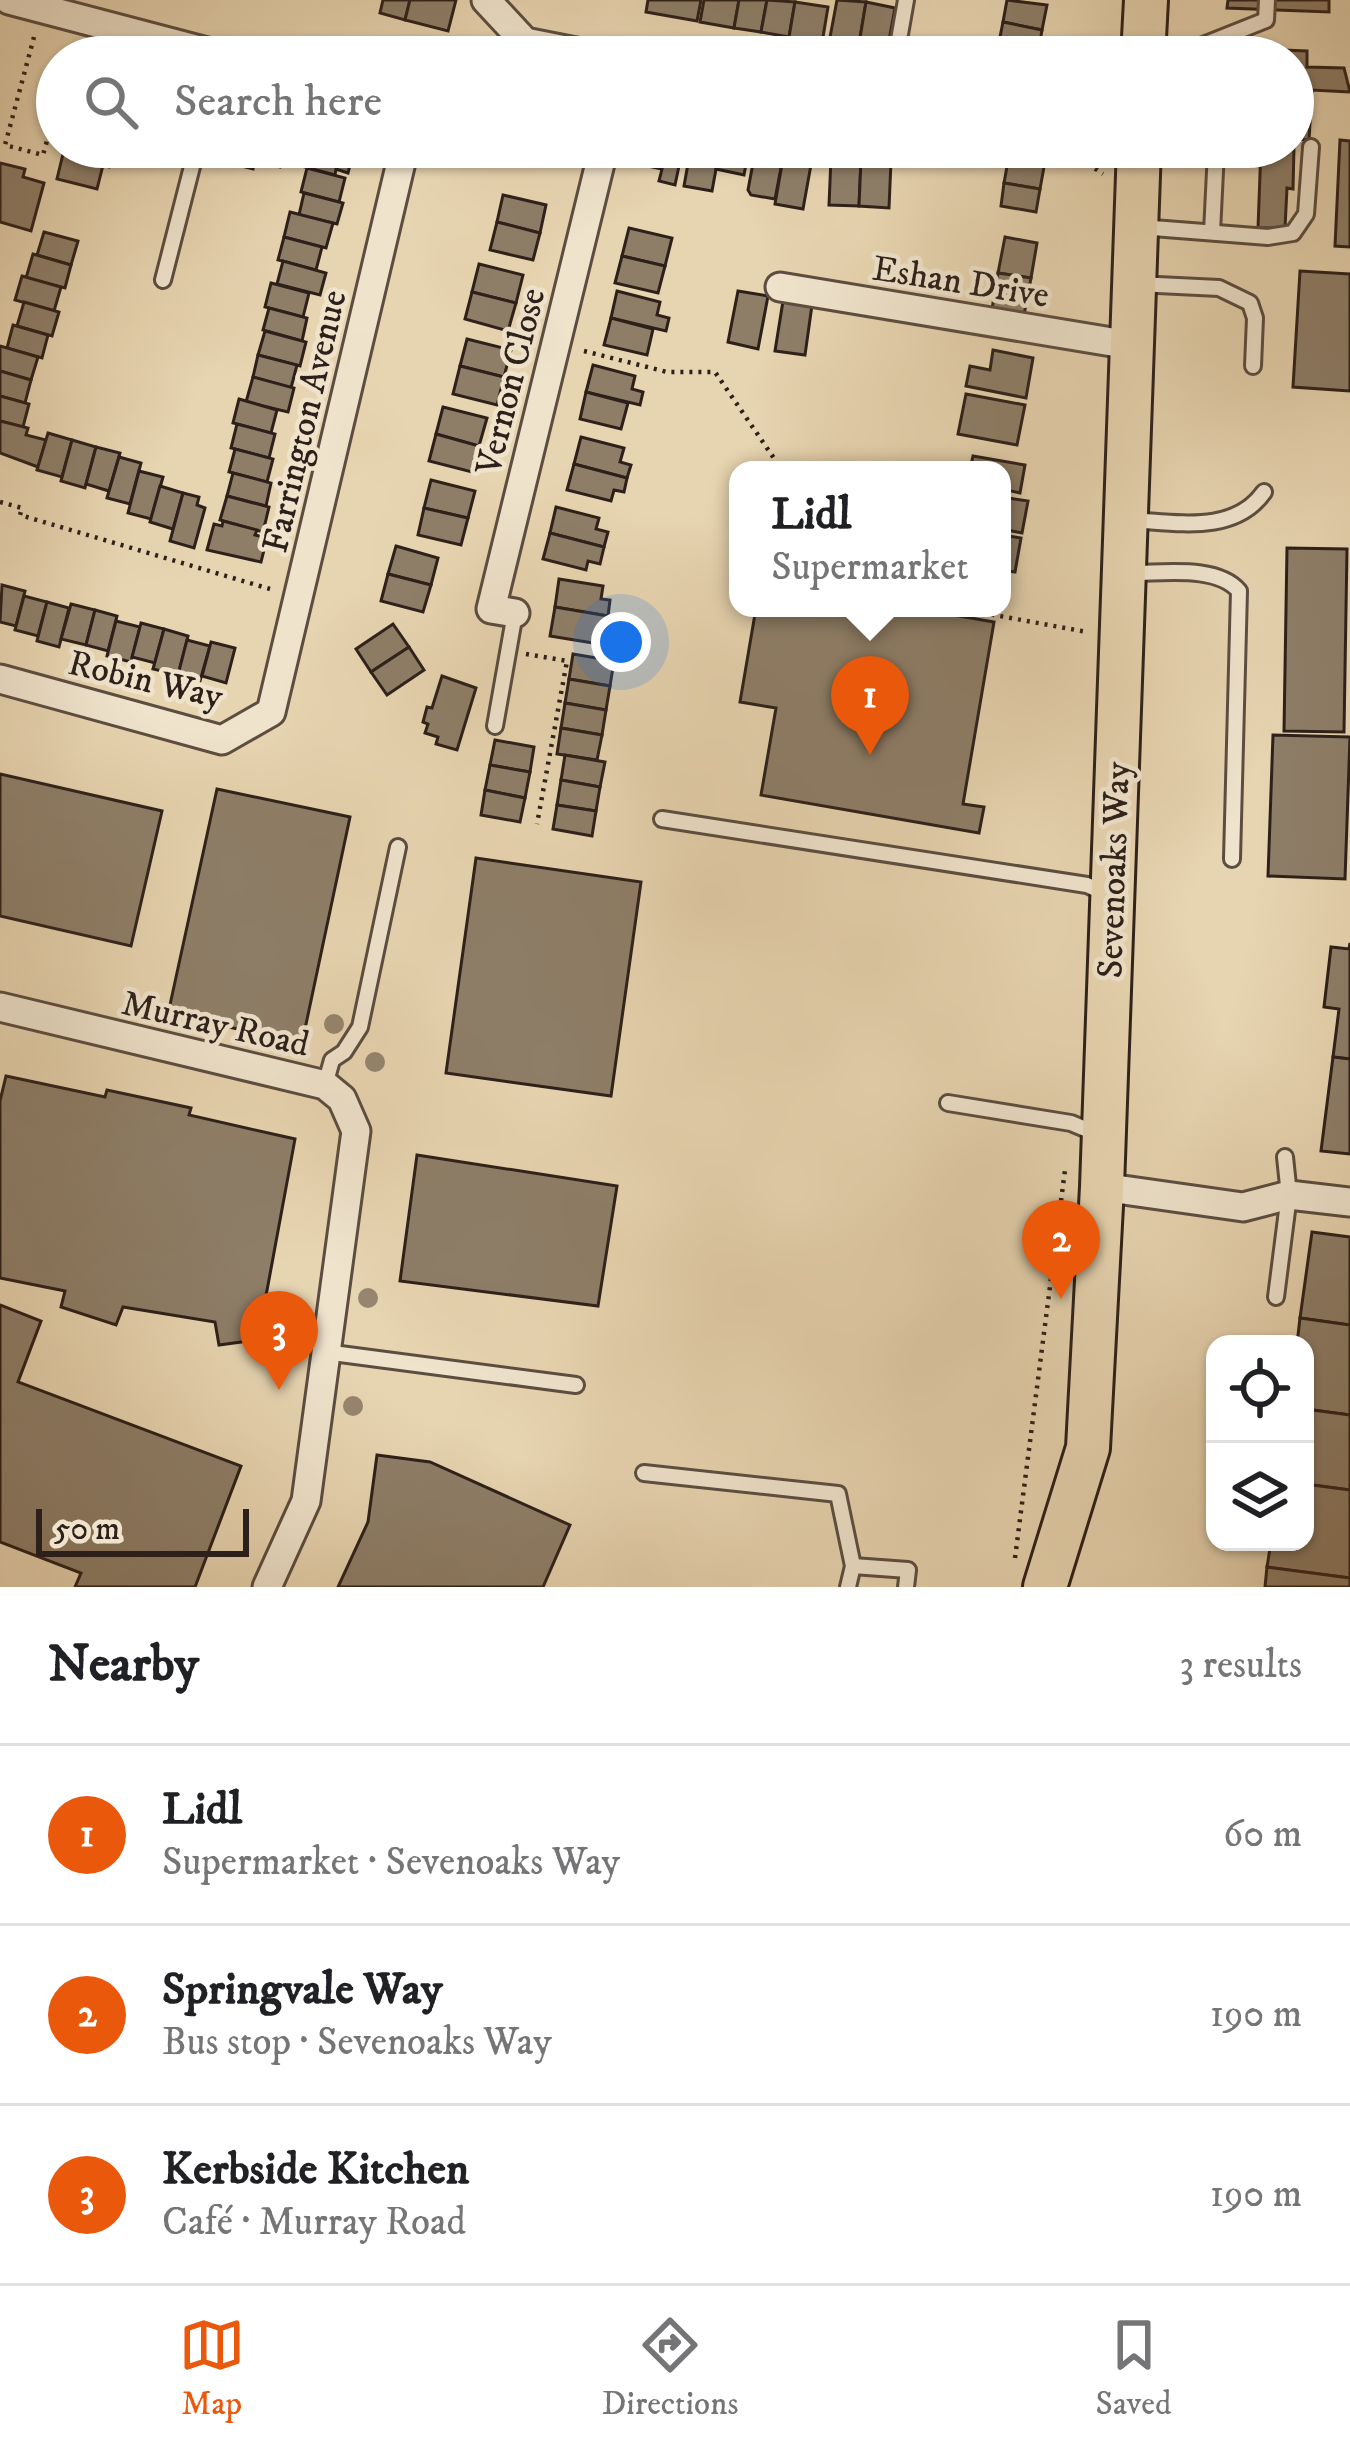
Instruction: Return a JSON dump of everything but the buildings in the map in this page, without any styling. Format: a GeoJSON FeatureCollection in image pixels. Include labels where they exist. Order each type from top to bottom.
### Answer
{"type":"FeatureCollection","features":[{"type":"Feature","properties":{"kind":"main road"},"geometry":{"type":"LineString","coordinates":[[1144,36],[1146,0]]}},
{"type":"Feature","properties":{"kind":"main road","name":"Sevenoaks Way"},"geometry":{"type":"LineString","coordinates":[[1045,1587],[1088,1448],[1102,1187],[1138,168]]}},
{"type":"Feature","properties":{"kind":"street"},"geometry":{"type":"LineString","coordinates":[[9,0],[145,36]]}},
{"type":"Feature","properties":{"kind":"street"},"geometry":{"type":"LineString","coordinates":[[486,0],[519,36]]}},
{"type":"Feature","properties":{"kind":"street","name":"Farrington Avenue"},"geometry":{"type":"LineString","coordinates":[[271,712],[400,168]]}},
{"type":"Feature","properties":{"kind":"street","name":"Vernon Close"},"geometry":{"type":"LineString","coordinates":[[515,613],[491,609],[599,168]]}},
{"type":"Feature","properties":{"kind":"street","name":"Eshan Drive"},"geometry":{"type":"LineString","coordinates":[[780,287],[1130,345]]}},
{"type":"Feature","properties":{"kind":"street","name":"Robin Way"},"geometry":{"type":"LineString","coordinates":[[0,679],[222,740],[271,712]]}},
{"type":"Feature","properties":{"kind":"street","name":"Murray Road"},"geometry":{"type":"LineString","coordinates":[[0,1007],[325,1084],[342,1099],[356,1131],[306,1502],[267,1587]]}},
{"type":"Feature","properties":{"kind":"street"},"geometry":{"type":"LineString","coordinates":[[1102,1187],[1243,1207],[1289,1196],[1350,1202]]}},
{"type":"Feature","properties":{"kind":"lane"},"geometry":{"type":"LineString","coordinates":[[900,36],[906,0]]}},
{"type":"Feature","properties":{"kind":"lane"},"geometry":{"type":"LineString","coordinates":[[1226,36],[1266,20],[1267,0]]}},
{"type":"Feature","properties":{"kind":"lane"},"geometry":{"type":"LineString","coordinates":[[163,280],[192,168]]}},
{"type":"Feature","properties":{"kind":"lane"},"geometry":{"type":"LineString","coordinates":[[1212,232],[1215,168]]}},
{"type":"Feature","properties":{"kind":"lane"},"geometry":{"type":"LineString","coordinates":[[1135,226],[1268,236],[1293,233],[1306,214],[1309,168]]}},
{"type":"Feature","properties":{"kind":"lane"},"geometry":{"type":"LineString","coordinates":[[1132,284],[1219,288],[1250,303],[1255,317],[1252,366]]}},
{"type":"Feature","properties":{"kind":"lane"},"geometry":{"type":"LineString","coordinates":[[1124,520],[1215,523],[1254,506],[1264,492]]}},
{"type":"Feature","properties":{"kind":"lane"},"geometry":{"type":"LineString","coordinates":[[1122,573],[1217,575],[1232,581],[1239,591],[1232,859]]}},
{"type":"Feature","properties":{"kind":"lane"},"geometry":{"type":"LineString","coordinates":[[495,727],[515,613]]}},
{"type":"Feature","properties":{"kind":"lane"},"geometry":{"type":"LineString","coordinates":[[662,819],[1087,885],[1111,896]]}},
{"type":"Feature","properties":{"kind":"lane"},"geometry":{"type":"LineString","coordinates":[[325,1084],[332,1060],[344,1052],[360,1027],[398,847]]}},
{"type":"Feature","properties":{"kind":"lane"},"geometry":{"type":"LineString","coordinates":[[948,1103],[1071,1124],[1103,1137]]}},
{"type":"Feature","properties":{"kind":"lane"},"geometry":{"type":"LineString","coordinates":[[1276,1297],[1289,1196],[1285,1157]]}},
{"type":"Feature","properties":{"kind":"lane"},"geometry":{"type":"LineString","coordinates":[[326,1352],[576,1385]]}},
{"type":"Feature","properties":{"kind":"lane"},"geometry":{"type":"LineString","coordinates":[[644,1473],[838,1494],[853,1566],[848,1587]]}},
{"type":"Feature","properties":{"kind":"lane"},"geometry":{"type":"LineString","coordinates":[[853,1566],[908,1570],[906,1587]]}},
{"type":"Feature","properties":{"kind":"path"},"geometry":{"type":"LineString","coordinates":[[36,153],[5,145],[42,9]]}},
{"type":"Feature","properties":{"kind":"path"},"geometry":{"type":"LineString","coordinates":[[1094,168],[1116,183]]}},
{"type":"Feature","properties":{"kind":"path"},"geometry":{"type":"LineString","coordinates":[[556,343],[667,372],[715,371],[776,461]]}},
{"type":"Feature","properties":{"kind":"path"},"geometry":{"type":"LineString","coordinates":[[0,502],[22,508],[20,515],[298,598]]}},
{"type":"Feature","properties":{"kind":"path"},"geometry":{"type":"LineString","coordinates":[[1005,617],[1097,634]]}},
{"type":"Feature","properties":{"kind":"path"},"geometry":{"type":"LineString","coordinates":[[508,651],[567,661],[538,824]]}},
{"type":"Feature","properties":{"kind":"place","name":"Lidl"},"geometry":{"type":"Point","coordinates":[870,755]}},
{"type":"Feature","properties":{"kind":"place","name":"Springvale Way"},"geometry":{"type":"Point","coordinates":[1061,1299]}},
{"type":"Feature","properties":{"kind":"place","name":"Kerbside Kitchen"},"geometry":{"type":"Point","coordinates":[279,1390]}}]}
